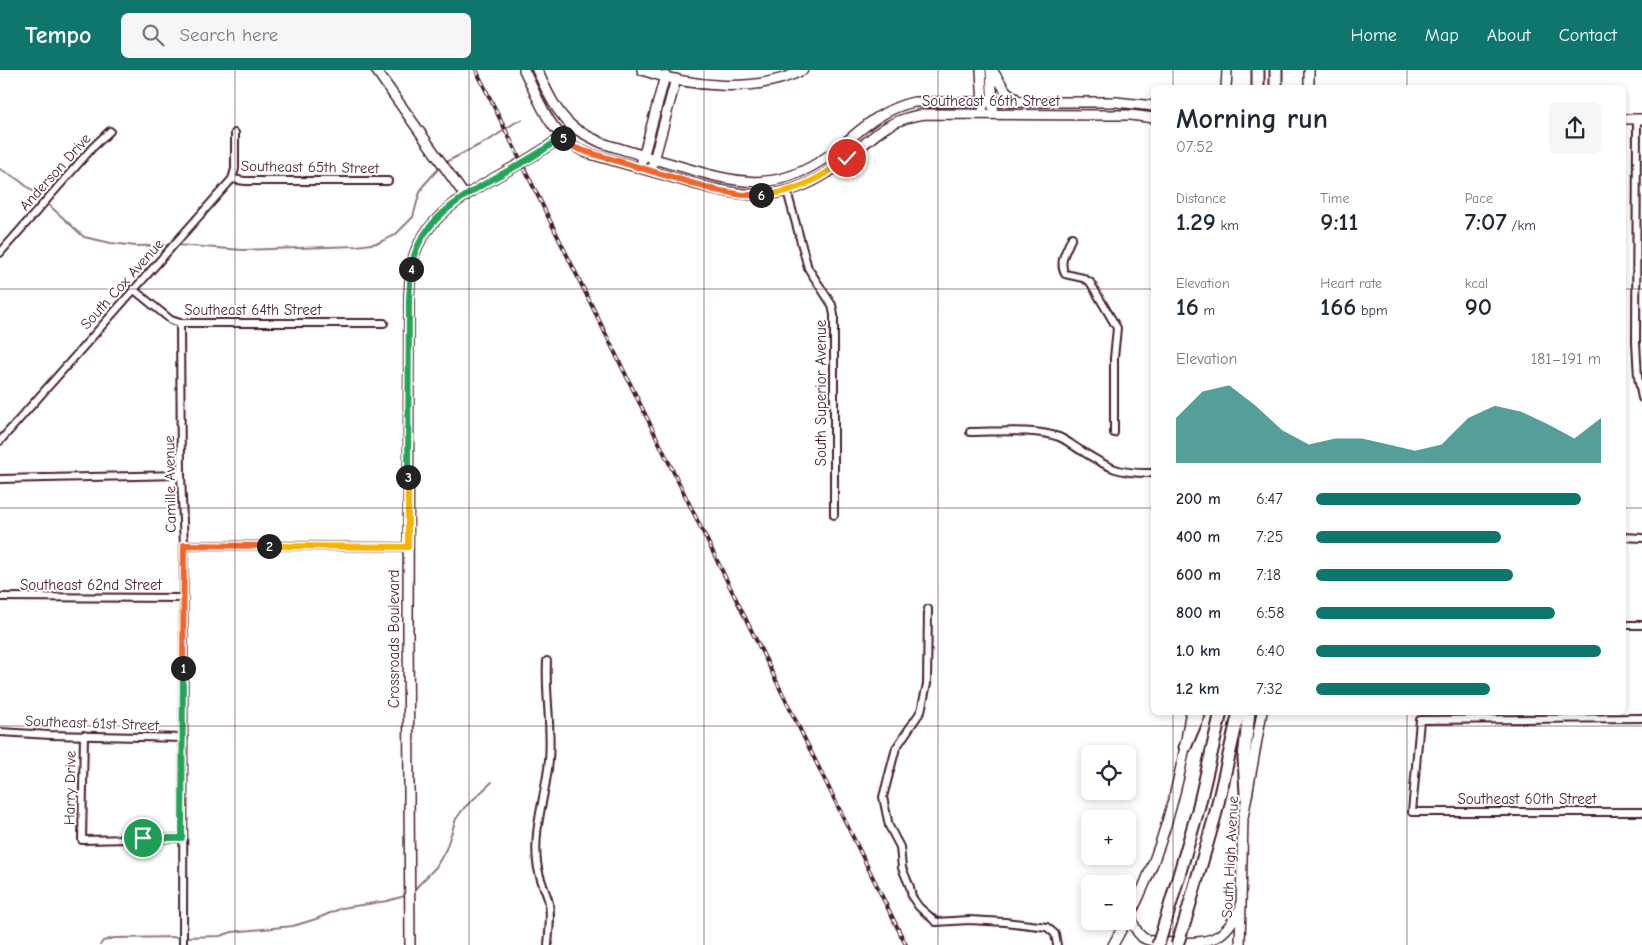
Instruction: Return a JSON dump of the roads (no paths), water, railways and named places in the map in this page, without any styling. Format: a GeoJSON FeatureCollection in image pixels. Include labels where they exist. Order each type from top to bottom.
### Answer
{"type":"FeatureCollection","features":[{"type":"Feature","properties":{"kind":"highway"},"geometry":{"type":"LineString","coordinates":[[1258,70],[1258,85]]}},
{"type":"Feature","properties":{"kind":"highway"},"geometry":{"type":"LineString","coordinates":[[1276,70],[1276,85]]}},
{"type":"Feature","properties":{"kind":"highway"},"geometry":{"type":"LineString","coordinates":[[1185,746],[1199,715]]}},
{"type":"Feature","properties":{"kind":"highway"},"geometry":{"type":"LineString","coordinates":[[1158,945],[1200,802],[1220,715]]}},
{"type":"Feature","properties":{"kind":"highway"},"geometry":{"type":"LineString","coordinates":[[1177,945],[1215,816],[1238,715]]}},
{"type":"Feature","properties":{"kind":"highway"},"geometry":{"type":"LineString","coordinates":[[1246,794],[1244,758],[1249,715]]}},
{"type":"Feature","properties":{"kind":"main road"},"geometry":{"type":"LineString","coordinates":[[376,70],[466,196]]}},
{"type":"Feature","properties":{"kind":"main road"},"geometry":{"type":"LineString","coordinates":[[524,70],[551,124],[561,137]]}},
{"type":"Feature","properties":{"kind":"main road"},"geometry":{"type":"LineString","coordinates":[[537,70],[560,114],[573,127]]}},
{"type":"Feature","properties":{"kind":"main road"},"geometry":{"type":"LineString","coordinates":[[642,70],[710,85],[742,85],[791,76],[803,70]]}},
{"type":"Feature","properties":{"kind":"main road"},"geometry":{"type":"LineString","coordinates":[[981,70],[983,102],[989,114]]}},
{"type":"Feature","properties":{"kind":"main road"},"geometry":{"type":"LineString","coordinates":[[989,114],[993,102],[991,70]]}},
{"type":"Feature","properties":{"kind":"main road"},"geometry":{"type":"LineString","coordinates":[[991,70],[1000,84],[1020,102]]}},
{"type":"Feature","properties":{"kind":"main road"},"geometry":{"type":"LineString","coordinates":[[1226,85],[1227,70]]}},
{"type":"Feature","properties":{"kind":"main road"},"geometry":{"type":"LineString","coordinates":[[1309,70],[1309,85]]}},
{"type":"Feature","properties":{"kind":"main road"},"geometry":{"type":"LineString","coordinates":[[640,168],[664,76]]}},
{"type":"Feature","properties":{"kind":"main road"},"geometry":{"type":"LineString","coordinates":[[650,171],[676,79]]}},
{"type":"Feature","properties":{"kind":"main road","name":"Southeast 66th Street"},"geometry":{"type":"LineString","coordinates":[[573,127],[602,143],[643,156],[734,181],[767,182],[782,179],[811,167],[828,156],[869,122],[891,109],[914,102],[1116,102],[1151,106]]}},
{"type":"Feature","properties":{"kind":"main road","name":"Southeast 66th Street"},"geometry":{"type":"LineString","coordinates":[[561,137],[573,147],[587,152],[715,190],[735,194],[768,195],[787,191],[818,179],[881,130],[901,118],[926,114],[1116,115],[1151,118]]}},
{"type":"Feature","properties":{"kind":"main road"},"geometry":{"type":"LineString","coordinates":[[1626,119],[1639,119]]}},
{"type":"Feature","properties":{"kind":"main road","name":"Crossroads Boulevard"},"geometry":{"type":"LineString","coordinates":[[410,945],[408,547],[409,299],[412,263],[416,250],[433,224],[448,209],[466,196],[534,156],[573,127]]}},
{"type":"Feature","properties":{"kind":"main road"},"geometry":{"type":"LineString","coordinates":[[1136,900],[1159,847],[1185,746],[1190,715]]}},
{"type":"Feature","properties":{"kind":"main road","name":"South High Avenue"},"geometry":{"type":"LineString","coordinates":[[1240,945],[1241,839],[1246,794],[1261,715]]}},
{"type":"Feature","properties":{"kind":"main road"},"geometry":{"type":"LineString","coordinates":[[1136,930],[1143,938],[1150,941],[1205,941],[1220,934],[1232,922],[1240,908]]}},
{"type":"Feature","properties":{"kind":"main road"},"geometry":{"type":"LineString","coordinates":[[1113,945],[1121,930]]}},
{"type":"Feature","properties":{"kind":"street"},"geometry":{"type":"LineString","coordinates":[[1639,119],[1636,334],[1638,377],[1642,398]]}},
{"type":"Feature","properties":{"kind":"street","name":"Anderson Drive"},"geometry":{"type":"LineString","coordinates":[[0,253],[110,130]]}},
{"type":"Feature","properties":{"kind":"street"},"geometry":{"type":"LineString","coordinates":[[232,179],[235,169],[235,133]]}},
{"type":"Feature","properties":{"kind":"street","name":"Southeast 65th Street"},"geometry":{"type":"LineString","coordinates":[[232,179],[244,181],[388,181]]}},
{"type":"Feature","properties":{"kind":"street","name":"South Cox Avenue"},"geometry":{"type":"LineString","coordinates":[[0,440],[232,179]]}},
{"type":"Feature","properties":{"kind":"street","name":"South Superior Avenue"},"geometry":{"type":"LineString","coordinates":[[787,191],[808,268],[832,305],[834,315],[834,515]]}},
{"type":"Feature","properties":{"kind":"street"},"geometry":{"type":"LineString","coordinates":[[1072,237],[1062,262],[1062,269],[1065,274],[1083,278],[1090,282],[1117,328],[1114,358],[1114,434]]}},
{"type":"Feature","properties":{"kind":"street","name":"Southeast 64th Street"},"geometry":{"type":"LineString","coordinates":[[133,289],[171,320],[180,323],[384,323]]}},
{"type":"Feature","properties":{"kind":"street","name":"Camille Avenue"},"geometry":{"type":"LineString","coordinates":[[180,323],[181,475],[184,545],[183,945]]}},
{"type":"Feature","properties":{"kind":"street"},"geometry":{"type":"LineString","coordinates":[[970,432],[1038,432],[1059,437],[1118,471],[1133,474],[1151,473]]}},
{"type":"Feature","properties":{"kind":"street"},"geometry":{"type":"LineString","coordinates":[[0,479],[181,475]]}},
{"type":"Feature","properties":{"kind":"street"},"geometry":{"type":"LineString","coordinates":[[1626,537],[1642,538]]}},
{"type":"Feature","properties":{"kind":"street"},"geometry":{"type":"LineString","coordinates":[[184,545],[408,547]]}},
{"type":"Feature","properties":{"kind":"street","name":"Southeast 62nd Street"},"geometry":{"type":"LineString","coordinates":[[0,597],[183,598]]}},
{"type":"Feature","properties":{"kind":"street"},"geometry":{"type":"LineString","coordinates":[[928,608],[927,684],[921,711],[896,748],[883,797],[888,826],[900,847],[902,868],[912,897],[918,907],[936,922],[969,920],[1047,927],[1056,934],[1057,945]]}},
{"type":"Feature","properties":{"kind":"street"},"geometry":{"type":"LineString","coordinates":[[1626,625],[1642,625]]}},
{"type":"Feature","properties":{"kind":"street"},"geometry":{"type":"LineString","coordinates":[[547,661],[549,759],[545,790],[537,824],[537,862],[548,900],[548,945]]}},
{"type":"Feature","properties":{"kind":"street","name":"Southeast 60th Street"},"geometry":{"type":"LineString","coordinates":[[1642,718],[1420,720],[1412,812],[1642,812]]}},
{"type":"Feature","properties":{"kind":"street","name":"Southeast 61st Street"},"geometry":{"type":"LineString","coordinates":[[0,732],[184,738]]}},
{"type":"Feature","properties":{"kind":"street","name":"Harry Drive"},"geometry":{"type":"LineString","coordinates":[[84,736],[82,840],[182,838]]}},
{"type":"Feature","properties":{"kind":"waterway"},"geometry":{"type":"LineString","coordinates":[[446,162],[491,139],[522,120]]}},
{"type":"Feature","properties":{"kind":"waterway"},"geometry":{"type":"LineString","coordinates":[[177,245],[243,250],[357,246],[378,243],[395,235],[413,217],[423,186],[440,167]]}},
{"type":"Feature","properties":{"kind":"waterway"},"geometry":{"type":"LineString","coordinates":[[0,169],[16,178],[39,196],[84,237],[136,246],[172,245]]}},
{"type":"Feature","properties":{"kind":"waterway"},"geometry":{"type":"LineString","coordinates":[[413,891],[436,867],[446,849],[456,819],[464,808],[492,782]]}},
{"type":"Feature","properties":{"kind":"waterway"},"geometry":{"type":"LineString","coordinates":[[186,937],[220,936],[232,932],[293,926],[342,908],[387,901],[408,895]]}},
{"type":"Feature","properties":{"kind":"waterway"},"geometry":{"type":"LineString","coordinates":[[100,945],[103,941],[114,938],[181,937]]}},
{"type":"Feature","properties":{"kind":"railway"},"geometry":{"type":"LineString","coordinates":[[476,70],[906,945]]}}]}
